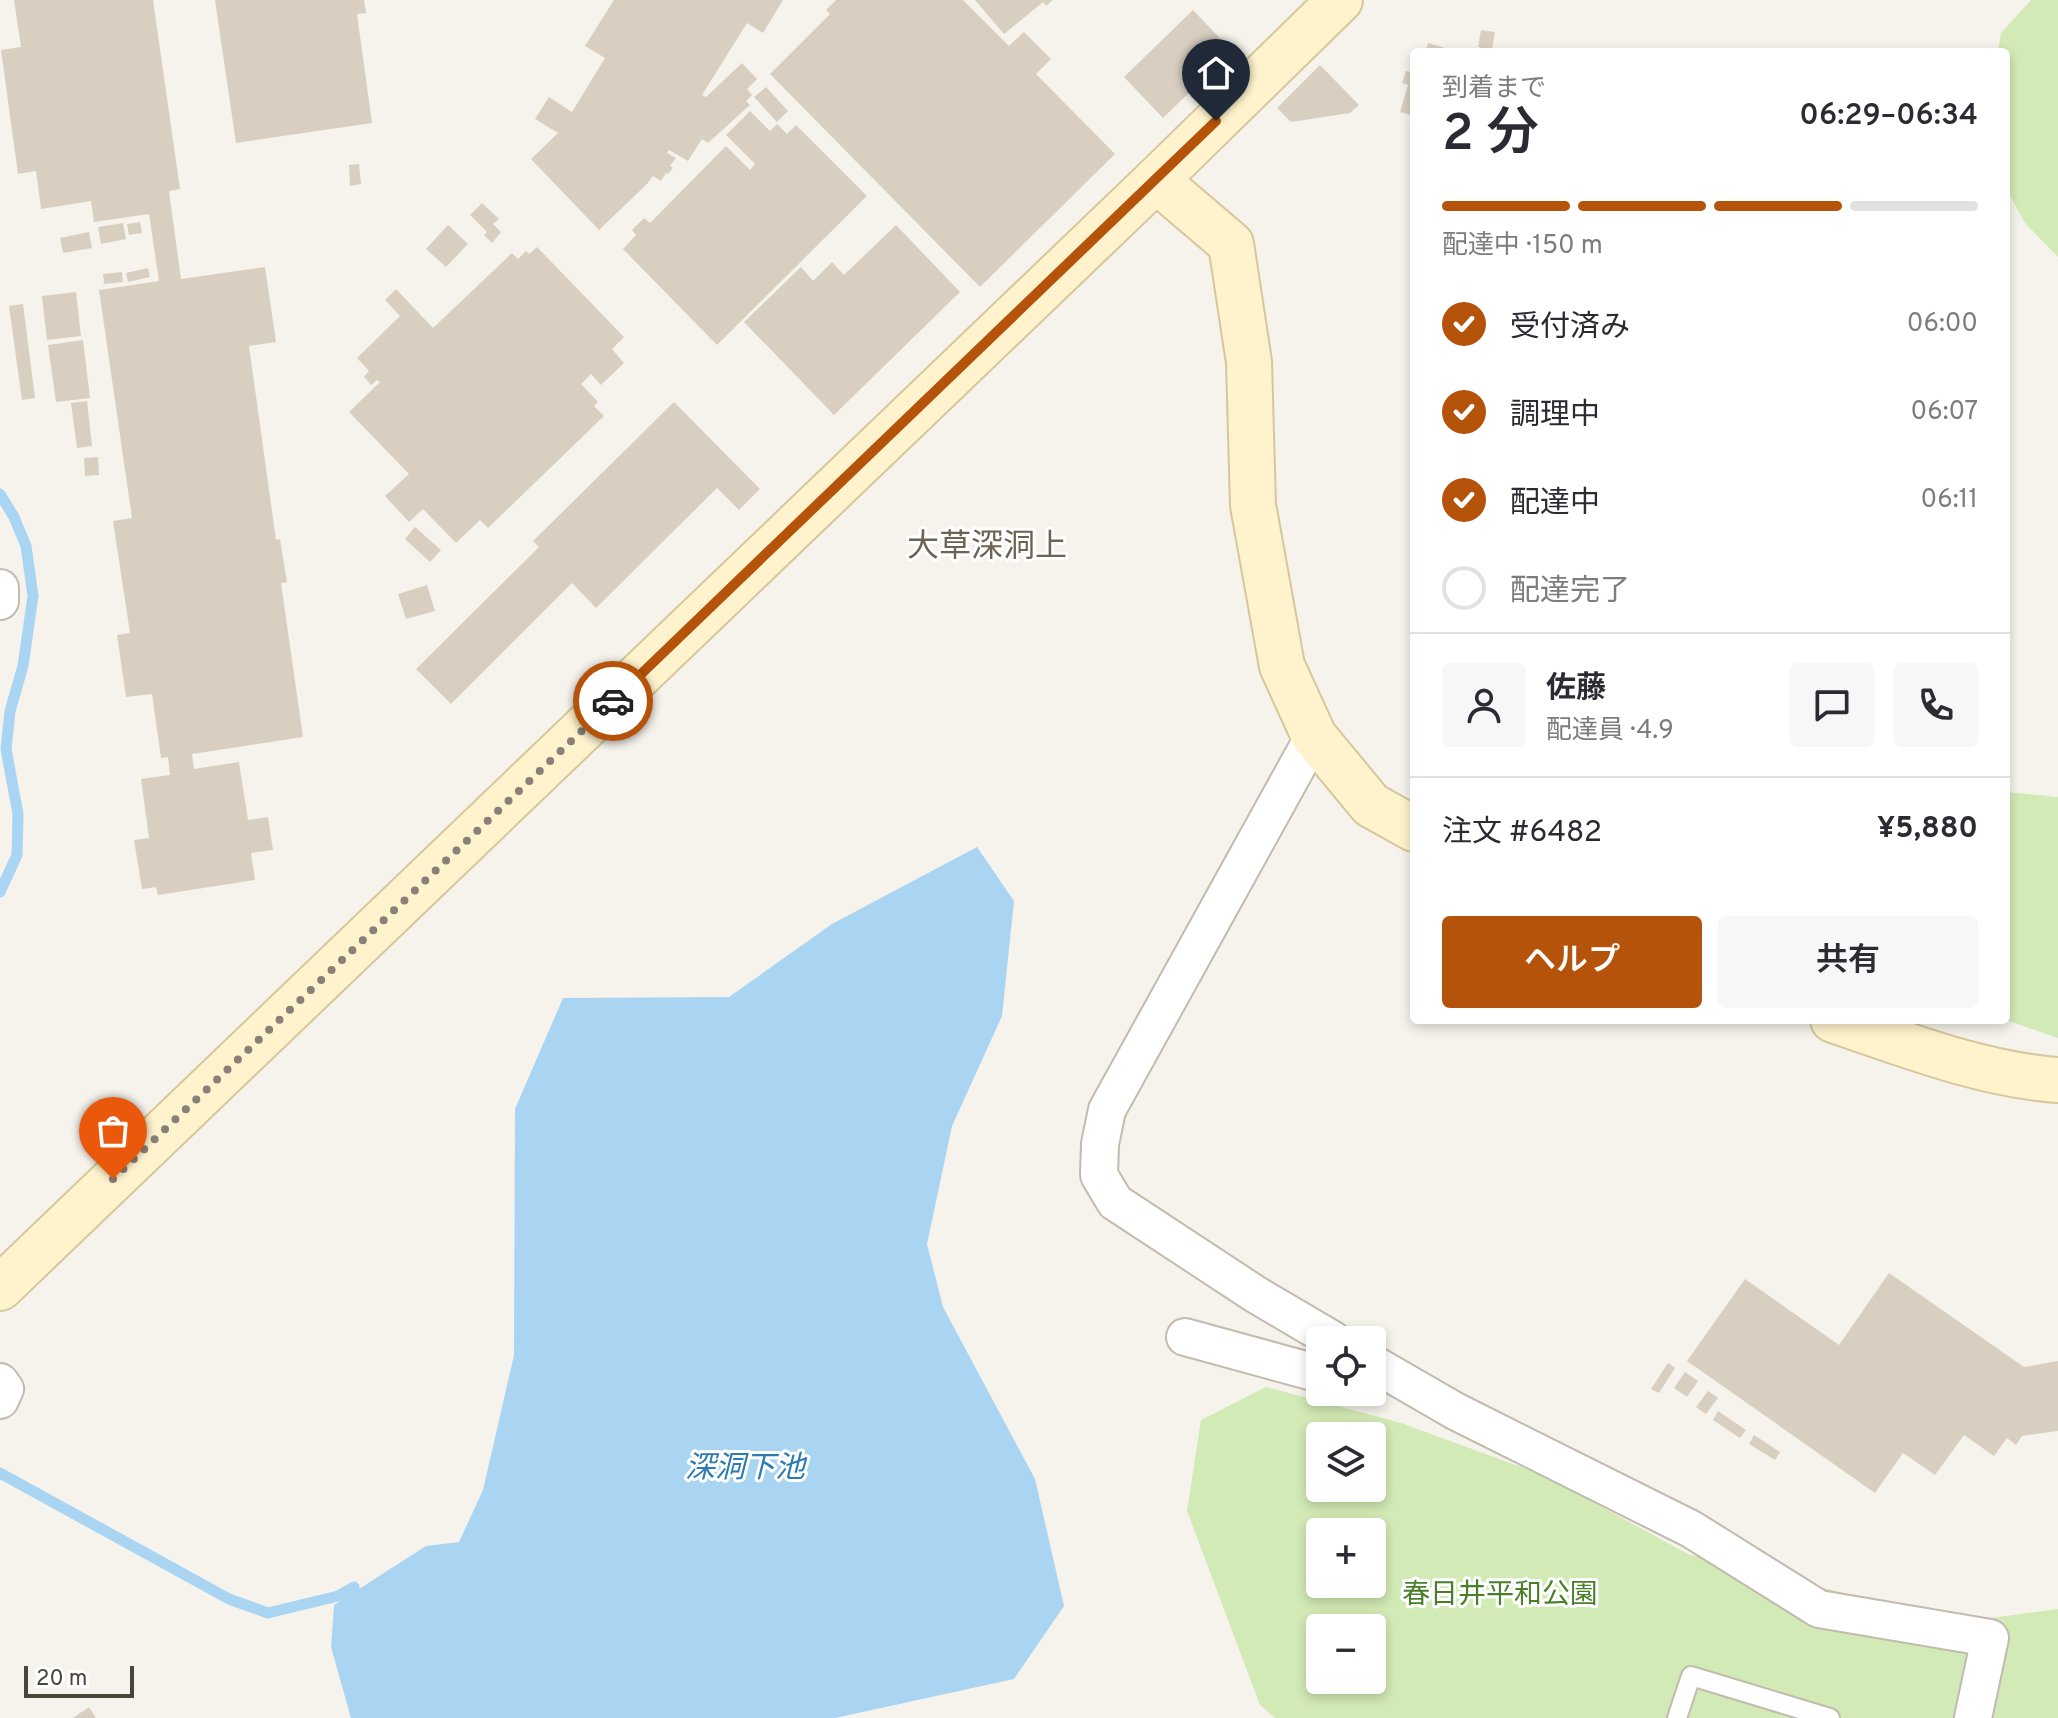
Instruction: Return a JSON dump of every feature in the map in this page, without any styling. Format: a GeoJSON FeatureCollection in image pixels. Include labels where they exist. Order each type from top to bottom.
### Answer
{"type":"FeatureCollection","features":[{"type":"Feature","properties":{"kind":"main road"},"geometry":{"type":"LineString","coordinates":[[0,1288],[1340,0]]}},
{"type":"Feature","properties":{"kind":"main road"},"geometry":{"type":"LineString","coordinates":[[1156,180],[1231,244],[1249,362],[1253,505],[1282,666],[1314,736],[1371,805],[1410,827]]}},
{"type":"Feature","properties":{"kind":"main road"},"geometry":{"type":"LineString","coordinates":[[1845,1024],[1936,1055],[2034,1078],[2058,1080]]}},
{"type":"Feature","properties":{"kind":"street"},"geometry":{"type":"LineString","coordinates":[[0,588],[0,601]]}},
{"type":"Feature","properties":{"kind":"street"},"geometry":{"type":"LineString","coordinates":[[1309,1326],[1115,1202],[1099,1175],[1100,1144],[1107,1110],[1314,736]]}},
{"type":"Feature","properties":{"kind":"street"},"geometry":{"type":"LineString","coordinates":[[1185,1337],[1306,1370]]}},
{"type":"Feature","properties":{"kind":"street"},"geometry":{"type":"LineString","coordinates":[[1386,1371],[1455,1411],[1691,1529],[1819,1609],[1990,1638],[1973,1718]]}},
{"type":"Feature","properties":{"kind":"street"},"geometry":{"type":"LineString","coordinates":[[0,1382],[5,1389],[0,1400]]}},
{"type":"Feature","properties":{"kind":"street"},"geometry":{"type":"LineString","coordinates":[[1386,1392],[1455,1411]]}},
{"type":"Feature","properties":{"kind":"lane"},"geometry":{"type":"LineString","coordinates":[[1677,1718],[1691,1676],[1830,1718]]}},
{"type":"Feature","properties":{"kind":"green space"},"geometry":{"type":"Polygon","coordinates":[[[2031,0],[2058,0],[2058,257],[2025,223],[2010,195],[2010,48],[1999,48],[2001,33],[2031,0]]]}},
{"type":"Feature","properties":{"kind":"green space"},"geometry":{"type":"Polygon","coordinates":[[[2010,792],[2058,797],[2058,1038],[2010,1021],[2010,792]]]}},
{"type":"Feature","properties":{"kind":"green space","name":"春日井平和公園"},"geometry":{"type":"Polygon","coordinates":[[[1266,1387],[1306,1398],[1306,1406],[1337,1406],[1401,1423],[1543,1475],[1688,1554],[1960,1622],[2058,1609],[2058,1718],[1275,1718],[1260,1705],[1187,1511],[1201,1420],[1266,1387]]]}},
{"type":"Feature","properties":{"kind":"water","name":"深洞下池"},"geometry":{"type":"Polygon","coordinates":[[[977,847],[1014,901],[1002,1016],[952,1126],[927,1244],[943,1307],[1035,1479],[1064,1606],[1014,1679],[835,1718],[351,1718],[331,1647],[334,1605],[426,1546],[459,1542],[483,1490],[514,1355],[515,1109],[563,998],[729,997],[832,924],[977,847]]]}},
{"type":"Feature","properties":{"kind":"building"},"geometry":{"type":"Polygon","coordinates":[[[14,0],[153,0],[180,189],[169,191],[181,279],[265,267],[276,342],[249,346],[276,540],[280,539],[287,582],[281,583],[303,737],[192,754],[194,769],[239,762],[248,820],[268,817],[273,850],[251,853],[255,880],[158,895],[156,887],[142,889],[134,840],[149,838],[141,779],[170,775],[168,757],[161,758],[152,694],[126,697],[117,635],[130,633],[113,521],[132,518],[99,290],[159,281],[149,214],[94,222],[91,201],[41,209],[36,171],[18,174],[1,50],[21,47],[14,0]]]}},
{"type":"Feature","properties":{"kind":"building"},"geometry":{"type":"Polygon","coordinates":[[[215,0],[364,0],[366,13],[357,14],[372,123],[236,143],[215,0]]]}},
{"type":"Feature","properties":{"kind":"building"},"geometry":{"type":"Polygon","coordinates":[[[614,0],[783,0],[763,33],[747,23],[702,95],[706,97],[742,63],[757,79],[747,89],[752,95],[746,101],[750,105],[708,143],[702,139],[688,161],[669,150],[667,153],[676,158],[668,174],[661,181],[653,176],[599,230],[531,159],[558,133],[535,119],[549,97],[572,112],[605,58],[585,46],[614,0]]]}},
{"type":"Feature","properties":{"kind":"building"},"geometry":{"type":"Polygon","coordinates":[[[836,0],[963,0],[1009,46],[1024,32],[1051,59],[1036,74],[1115,154],[980,287],[770,74],[830,14],[826,10],[836,0]]]}},
{"type":"Feature","properties":{"kind":"building"},"geometry":{"type":"Polygon","coordinates":[[[975,0],[1053,0],[1046,6],[1043,2],[1004,34],[975,0]]]}},
{"type":"Feature","properties":{"kind":"building"},"geometry":{"type":"Polygon","coordinates":[[[1193,10],[1232,51],[1163,118],[1124,77],[1193,10]]]}},
{"type":"Feature","properties":{"kind":"building"},"geometry":{"type":"Polygon","coordinates":[[[1481,30],[1495,32],[1492,48],[1478,47],[1481,30]]]}},
{"type":"Feature","properties":{"kind":"building"},"geometry":{"type":"Polygon","coordinates":[[[1428,43],[1445,48],[1427,48],[1428,43]]]}},
{"type":"Feature","properties":{"kind":"building"},"geometry":{"type":"Polygon","coordinates":[[[1320,65],[1359,105],[1350,113],[1291,122],[1277,108],[1320,65]]]}},
{"type":"Feature","properties":{"kind":"building"},"geometry":{"type":"Polygon","coordinates":[[[1406,71],[1410,72],[1410,115],[1400,112],[1408,85],[1402,83],[1406,71]]]}},
{"type":"Feature","properties":{"kind":"building"},"geometry":{"type":"Polygon","coordinates":[[[766,87],[788,111],[777,122],[754,97],[766,87]]]}},
{"type":"Feature","properties":{"kind":"building"},"geometry":{"type":"Polygon","coordinates":[[[750,111],[770,131],[777,124],[787,134],[796,125],[867,196],[717,345],[623,249],[636,235],[632,230],[644,218],[650,223],[726,146],[750,170],[755,164],[726,135],[750,111]]]}},
{"type":"Feature","properties":{"kind":"building"},"geometry":{"type":"Polygon","coordinates":[[[359,164],[361,184],[350,186],[349,165],[359,164]]]}},
{"type":"Feature","properties":{"kind":"building"},"geometry":{"type":"Polygon","coordinates":[[[482,203],[499,219],[493,224],[501,232],[492,243],[484,235],[487,232],[470,215],[482,203]]]}},
{"type":"Feature","properties":{"kind":"building"},"geometry":{"type":"Polygon","coordinates":[[[140,222],[142,233],[129,235],[127,224],[140,222]]]}},
{"type":"Feature","properties":{"kind":"building"},"geometry":{"type":"Polygon","coordinates":[[[123,223],[126,239],[101,244],[98,227],[123,223]]]}},
{"type":"Feature","properties":{"kind":"building"},"geometry":{"type":"Polygon","coordinates":[[[448,225],[468,244],[446,267],[426,249],[448,225]]]}},
{"type":"Feature","properties":{"kind":"building"},"geometry":{"type":"Polygon","coordinates":[[[896,225],[960,292],[834,415],[744,322],[801,267],[813,281],[832,262],[844,275],[896,225]]]}},
{"type":"Feature","properties":{"kind":"building"},"geometry":{"type":"Polygon","coordinates":[[[89,232],[92,248],[63,253],[60,238],[89,232]]]}},
{"type":"Feature","properties":{"kind":"building"},"geometry":{"type":"Polygon","coordinates":[[[537,247],[624,337],[612,349],[624,363],[601,385],[591,374],[581,384],[598,402],[594,406],[604,416],[488,528],[480,520],[456,543],[423,509],[409,522],[385,496],[409,474],[349,412],[380,382],[377,380],[371,385],[364,377],[369,371],[357,358],[400,316],[385,300],[396,289],[433,328],[512,253],[518,259],[526,251],[529,254],[537,247]]]}},
{"type":"Feature","properties":{"kind":"building"},"geometry":{"type":"Polygon","coordinates":[[[148,268],[150,277],[128,282],[126,273],[148,268]]]}},
{"type":"Feature","properties":{"kind":"building"},"geometry":{"type":"Polygon","coordinates":[[[122,272],[123,282],[104,284],[103,274],[122,272]]]}},
{"type":"Feature","properties":{"kind":"building"},"geometry":{"type":"Polygon","coordinates":[[[76,292],[81,336],[47,340],[42,296],[76,292]]]}},
{"type":"Feature","properties":{"kind":"building"},"geometry":{"type":"Polygon","coordinates":[[[23,304],[35,398],[22,400],[9,306],[23,304]]]}},
{"type":"Feature","properties":{"kind":"building"},"geometry":{"type":"Polygon","coordinates":[[[83,340],[90,398],[56,402],[48,345],[83,340]]]}},
{"type":"Feature","properties":{"kind":"building"},"geometry":{"type":"Polygon","coordinates":[[[87,401],[92,446],[77,448],[71,403],[87,401]]]}},
{"type":"Feature","properties":{"kind":"building"},"geometry":{"type":"Polygon","coordinates":[[[674,402],[760,489],[739,510],[717,488],[596,608],[572,583],[451,704],[416,669],[539,547],[533,541],[674,402]]]}},
{"type":"Feature","properties":{"kind":"building"},"geometry":{"type":"Polygon","coordinates":[[[98,457],[99,475],[85,476],[84,458],[98,457]]]}},
{"type":"Feature","properties":{"kind":"building"},"geometry":{"type":"Polygon","coordinates":[[[415,527],[441,550],[430,562],[405,539],[415,527]]]}},
{"type":"Feature","properties":{"kind":"building"},"geometry":{"type":"Polygon","coordinates":[[[427,585],[435,611],[406,619],[398,594],[427,585]]]}},
{"type":"Feature","properties":{"kind":"building"},"geometry":{"type":"Polygon","coordinates":[[[1889,1273],[2024,1367],[2058,1361],[2058,1431],[2022,1436],[2016,1445],[2007,1438],[1994,1456],[1964,1435],[1935,1475],[1903,1453],[1875,1493],[1687,1361],[1745,1279],[1839,1345],[1889,1273]]]}},
{"type":"Feature","properties":{"kind":"building"},"geometry":{"type":"Polygon","coordinates":[[[1668,1363],[1675,1368],[1659,1393],[1651,1389],[1668,1363]]]}},
{"type":"Feature","properties":{"kind":"building"},"geometry":{"type":"Polygon","coordinates":[[[1685,1372],[1698,1381],[1687,1397],[1674,1388],[1685,1372]]]}},
{"type":"Feature","properties":{"kind":"building"},"geometry":{"type":"Polygon","coordinates":[[[1708,1391],[1718,1398],[1706,1414],[1696,1407],[1708,1391]]]}},
{"type":"Feature","properties":{"kind":"building"},"geometry":{"type":"Polygon","coordinates":[[[1718,1411],[1746,1430],[1740,1438],[1713,1420],[1718,1411]]]}},
{"type":"Feature","properties":{"kind":"building"},"geometry":{"type":"Polygon","coordinates":[[[1754,1435],[1780,1452],[1775,1460],[1749,1444],[1754,1435]]]}},
{"type":"Feature","properties":{"kind":"building"},"geometry":{"type":"Polygon","coordinates":[[[89,1707],[96,1718],[73,1718],[89,1707]]]}},
{"type":"Feature","properties":{"kind":"waterway"},"geometry":{"type":"LineString","coordinates":[[0,494],[26,546],[33,596],[23,666],[10,711],[6,749],[18,814],[17,855],[0,892]]}},
{"type":"Feature","properties":{"kind":"waterway"},"geometry":{"type":"LineString","coordinates":[[0,1473],[229,1599],[268,1613],[338,1596],[354,1587],[354,1606]]}},
{"type":"Feature","properties":{"kind":"way so far"},"geometry":{"type":"LineString","coordinates":[[113,1179],[613,701]]}},
{"type":"Feature","properties":{"kind":"district","name":"大草深洞上"},"geometry":{"type":"Point","coordinates":[987,545]}},
{"type":"Feature","properties":{"kind":"route"},"geometry":{"type":"LineString","coordinates":[[613,701],[1216,121]]}}]}
